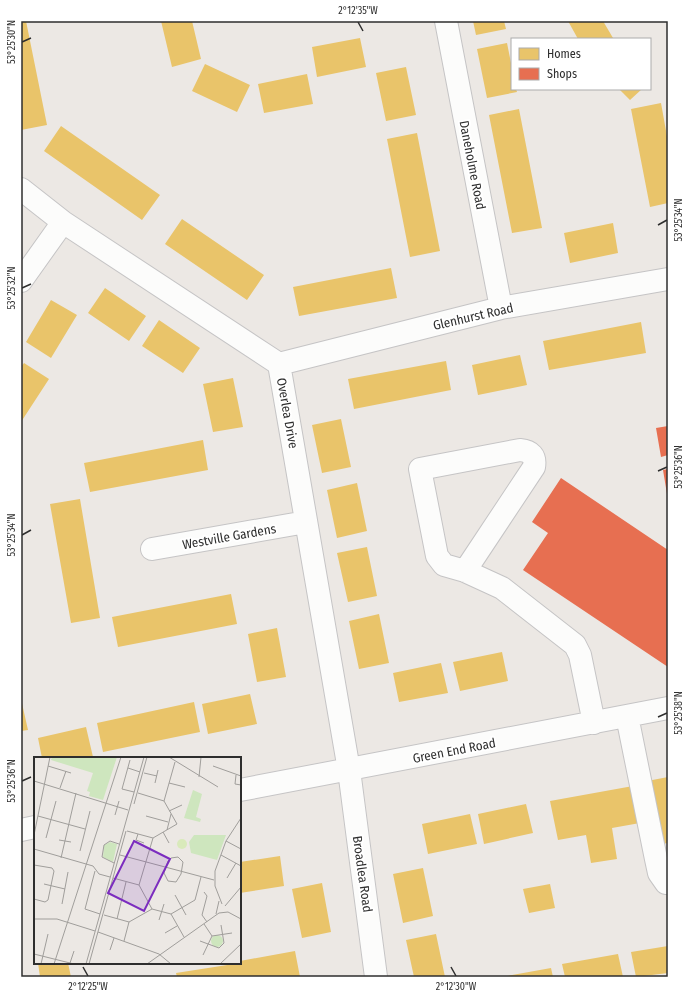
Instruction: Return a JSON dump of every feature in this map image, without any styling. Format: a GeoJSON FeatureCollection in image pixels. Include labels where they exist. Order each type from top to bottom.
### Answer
{"type":"FeatureCollection","features":[{"type":"Feature","properties":{"kind":"street","name":"Daneholme Road"},"geometry":{"type":"LineString","coordinates":[[446,21],[501,308]]}},
{"type":"Feature","properties":{"kind":"street","name":"Overlea Drive"},"geometry":{"type":"LineString","coordinates":[[21,189],[63,222],[279,364],[349,770]]}},
{"type":"Feature","properties":{"kind":"street"},"geometry":{"type":"LineString","coordinates":[[21,281],[63,222]]}},
{"type":"Feature","properties":{"kind":"street","name":"Glenhurst Road"},"geometry":{"type":"LineString","coordinates":[[279,364],[501,308],[668,279]]}},
{"type":"Feature","properties":{"kind":"street"},"geometry":{"type":"LineString","coordinates":[[465,571],[534,467],[535,461],[532,454],[526,450],[420,470],[437,556],[444,565],[465,571],[502,588],[575,645],[580,655],[594,722]]}},
{"type":"Feature","properties":{"kind":"street","name":"Westville Gardens"},"geometry":{"type":"LineString","coordinates":[[152,549],[306,522]]}},
{"type":"Feature","properties":{"kind":"street","name":"Green End Road"},"geometry":{"type":"LineString","coordinates":[[241,790],[668,708]]}},
{"type":"Feature","properties":{"kind":"street"},"geometry":{"type":"LineString","coordinates":[[627,716],[659,873],[666,883]]}},
{"type":"Feature","properties":{"kind":"street","name":"Broadlea Road"},"geometry":{"type":"LineString","coordinates":[[349,770],[376,977]]}},
{"type":"Feature","properties":{"kind":"street"},"geometry":{"type":"LineString","coordinates":[[21,830],[34,827]]}},
{"type":"Feature","properties":{"kind":"building: Homes"},"geometry":{"type":"Polygon","coordinates":[[[21,21],[26,21],[47,125],[21,130],[21,21]]]}},
{"type":"Feature","properties":{"kind":"building: Homes"},"geometry":{"type":"Polygon","coordinates":[[[161,21],[192,21],[201,59],[172,67],[161,21]]]}},
{"type":"Feature","properties":{"kind":"building: Homes"},"geometry":{"type":"Polygon","coordinates":[[[473,21],[504,21],[506,29],[476,35],[473,21]]]}},
{"type":"Feature","properties":{"kind":"building: Homes"},"geometry":{"type":"Polygon","coordinates":[[[568,21],[603,21],[613,38],[577,38],[568,21]]]}},
{"type":"Feature","properties":{"kind":"building: Homes"},"geometry":{"type":"Polygon","coordinates":[[[360,38],[366,67],[317,77],[312,47],[360,38]]]}},
{"type":"Feature","properties":{"kind":"building: Homes"},"geometry":{"type":"Polygon","coordinates":[[[507,43],[511,63],[511,90],[516,90],[517,92],[487,98],[477,49],[507,43]]]}},
{"type":"Feature","properties":{"kind":"building: Homes"},"geometry":{"type":"Polygon","coordinates":[[[205,64],[250,85],[237,112],[192,91],[205,64]]]}},
{"type":"Feature","properties":{"kind":"building: Homes"},"geometry":{"type":"Polygon","coordinates":[[[406,67],[416,115],[386,121],[376,73],[406,67]]]}},
{"type":"Feature","properties":{"kind":"building: Homes"},"geometry":{"type":"Polygon","coordinates":[[[307,74],[313,104],[264,113],[258,84],[307,74]]]}},
{"type":"Feature","properties":{"kind":"building: Homes"},"geometry":{"type":"Polygon","coordinates":[[[620,90],[641,90],[630,100],[620,90]]]}},
{"type":"Feature","properties":{"kind":"building: Homes"},"geometry":{"type":"Polygon","coordinates":[[[661,103],[668,142],[668,203],[650,207],[631,109],[661,103]]]}},
{"type":"Feature","properties":{"kind":"building: Homes"},"geometry":{"type":"Polygon","coordinates":[[[519,109],[542,228],[512,233],[489,115],[519,109]]]}},
{"type":"Feature","properties":{"kind":"building: Homes"},"geometry":{"type":"Polygon","coordinates":[[[61,126],[160,195],[142,220],[44,151],[61,126]]]}},
{"type":"Feature","properties":{"kind":"building: Homes"},"geometry":{"type":"Polygon","coordinates":[[[417,133],[440,251],[410,257],[387,139],[417,133]]]}},
{"type":"Feature","properties":{"kind":"building: Homes"},"geometry":{"type":"Polygon","coordinates":[[[182,219],[264,275],[247,300],[165,244],[182,219]]]}},
{"type":"Feature","properties":{"kind":"building: Homes"},"geometry":{"type":"Polygon","coordinates":[[[613,223],[618,253],[570,263],[564,233],[613,223]]]}},
{"type":"Feature","properties":{"kind":"building: Homes"},"geometry":{"type":"Polygon","coordinates":[[[391,268],[397,298],[299,316],[293,287],[391,268]]]}},
{"type":"Feature","properties":{"kind":"building: Homes"},"geometry":{"type":"Polygon","coordinates":[[[105,288],[146,316],[129,341],[88,313],[105,288]]]}},
{"type":"Feature","properties":{"kind":"building: Homes"},"geometry":{"type":"Polygon","coordinates":[[[51,300],[77,315],[51,358],[26,342],[51,300]]]}},
{"type":"Feature","properties":{"kind":"building: Homes"},"geometry":{"type":"Polygon","coordinates":[[[159,320],[200,348],[183,373],[142,346],[159,320]]]}},
{"type":"Feature","properties":{"kind":"building: Homes"},"geometry":{"type":"Polygon","coordinates":[[[641,322],[646,353],[549,370],[543,341],[641,322]]]}},
{"type":"Feature","properties":{"kind":"building: Homes"},"geometry":{"type":"Polygon","coordinates":[[[520,355],[527,385],[478,395],[472,365],[520,355]]]}},
{"type":"Feature","properties":{"kind":"building: Homes"},"geometry":{"type":"Polygon","coordinates":[[[446,361],[451,390],[354,409],[348,379],[446,361]]]}},
{"type":"Feature","properties":{"kind":"building: Homes"},"geometry":{"type":"Polygon","coordinates":[[[24,363],[49,379],[21,422],[21,367],[24,363]]]}},
{"type":"Feature","properties":{"kind":"building: Homes"},"geometry":{"type":"Polygon","coordinates":[[[233,378],[243,427],[213,432],[203,384],[233,378]]]}},
{"type":"Feature","properties":{"kind":"building: Homes"},"geometry":{"type":"Polygon","coordinates":[[[341,419],[351,467],[322,473],[312,425],[341,419]]]}},
{"type":"Feature","properties":{"kind":"building: Homes"},"geometry":{"type":"Polygon","coordinates":[[[203,440],[208,470],[90,492],[84,463],[203,440]]]}},
{"type":"Feature","properties":{"kind":"building: Homes"},"geometry":{"type":"Polygon","coordinates":[[[357,483],[367,531],[337,538],[327,490],[357,483]]]}},
{"type":"Feature","properties":{"kind":"building: Homes"},"geometry":{"type":"Polygon","coordinates":[[[80,499],[100,618],[71,623],[50,504],[80,499]]]}},
{"type":"Feature","properties":{"kind":"building: Homes"},"geometry":{"type":"Polygon","coordinates":[[[367,547],[377,596],[348,602],[337,553],[367,547]]]}},
{"type":"Feature","properties":{"kind":"building: Homes"},"geometry":{"type":"Polygon","coordinates":[[[231,594],[237,624],[118,647],[112,617],[231,594]]]}},
{"type":"Feature","properties":{"kind":"building: Homes"},"geometry":{"type":"Polygon","coordinates":[[[379,614],[389,663],[359,669],[349,621],[379,614]]]}},
{"type":"Feature","properties":{"kind":"building: Homes"},"geometry":{"type":"Polygon","coordinates":[[[277,628],[286,677],[257,682],[248,634],[277,628]]]}},
{"type":"Feature","properties":{"kind":"building: Homes"},"geometry":{"type":"Polygon","coordinates":[[[502,652],[508,681],[460,691],[453,662],[502,652]]]}},
{"type":"Feature","properties":{"kind":"building: Homes"},"geometry":{"type":"Polygon","coordinates":[[[441,663],[448,693],[399,702],[393,673],[441,663]]]}},
{"type":"Feature","properties":{"kind":"building: Homes"},"geometry":{"type":"Polygon","coordinates":[[[250,694],[257,724],[208,734],[202,704],[250,694]]]}},
{"type":"Feature","properties":{"kind":"building: Homes"},"geometry":{"type":"Polygon","coordinates":[[[21,699],[28,730],[21,731],[21,699]]]}},
{"type":"Feature","properties":{"kind":"building: Homes"},"geometry":{"type":"Polygon","coordinates":[[[194,702],[200,732],[103,752],[97,723],[194,702]]]}},
{"type":"Feature","properties":{"kind":"building: Homes"},"geometry":{"type":"Polygon","coordinates":[[[86,727],[93,757],[42,757],[38,738],[86,727]]]}},
{"type":"Feature","properties":{"kind":"building: Homes"},"geometry":{"type":"Polygon","coordinates":[[[668,777],[668,843],[655,845],[642,782],[668,777]]]}},
{"type":"Feature","properties":{"kind":"building: Homes"},"geometry":{"type":"Polygon","coordinates":[[[633,786],[640,823],[612,828],[617,859],[591,863],[586,835],[558,840],[550,801],[633,786]]]}},
{"type":"Feature","properties":{"kind":"building: Homes"},"geometry":{"type":"Polygon","coordinates":[[[526,804],[533,833],[484,844],[478,814],[526,804]]]}},
{"type":"Feature","properties":{"kind":"building: Homes"},"geometry":{"type":"Polygon","coordinates":[[[470,814],[477,844],[428,854],[422,824],[470,814]]]}},
{"type":"Feature","properties":{"kind":"building: Homes"},"geometry":{"type":"Polygon","coordinates":[[[280,856],[284,886],[241,893],[241,862],[280,856]]]}},
{"type":"Feature","properties":{"kind":"building: Homes"},"geometry":{"type":"Polygon","coordinates":[[[423,868],[433,916],[403,923],[393,874],[423,868]]]}},
{"type":"Feature","properties":{"kind":"building: Homes"},"geometry":{"type":"Polygon","coordinates":[[[322,883],[331,932],[302,938],[292,889],[322,883]]]}},
{"type":"Feature","properties":{"kind":"building: Homes"},"geometry":{"type":"Polygon","coordinates":[[[550,884],[555,908],[529,913],[523,889],[550,884]]]}},
{"type":"Feature","properties":{"kind":"building: Homes"},"geometry":{"type":"Polygon","coordinates":[[[436,934],[445,977],[414,977],[406,940],[436,934]]]}},
{"type":"Feature","properties":{"kind":"building: Homes"},"geometry":{"type":"Polygon","coordinates":[[[668,946],[668,973],[636,977],[631,952],[668,946]]]}},
{"type":"Feature","properties":{"kind":"building: Homes"},"geometry":{"type":"Polygon","coordinates":[[[295,951],[300,977],[177,977],[176,973],[241,964],[241,961],[295,951]]]}},
{"type":"Feature","properties":{"kind":"building: Homes"},"geometry":{"type":"Polygon","coordinates":[[[618,954],[623,977],[565,977],[562,964],[618,954]]]}},
{"type":"Feature","properties":{"kind":"building: Homes"},"geometry":{"type":"Polygon","coordinates":[[[38,964],[68,964],[71,977],[40,977],[38,964]]]}},
{"type":"Feature","properties":{"kind":"building: Homes"},"geometry":{"type":"Polygon","coordinates":[[[551,968],[553,977],[507,977],[507,976],[551,968]]]}},
{"type":"Feature","properties":{"kind":"building: Shops"},"geometry":{"type":"Polygon","coordinates":[[[668,426],[668,455],[661,457],[656,428],[668,426]]]}},
{"type":"Feature","properties":{"kind":"building: Shops"},"geometry":{"type":"Polygon","coordinates":[[[668,469],[668,494],[667,494],[663,470],[668,469]]]}},
{"type":"Feature","properties":{"kind":"building: Shops"},"geometry":{"type":"Polygon","coordinates":[[[561,478],[668,550],[668,667],[523,570],[548,533],[532,522],[561,478]]]}}]}
